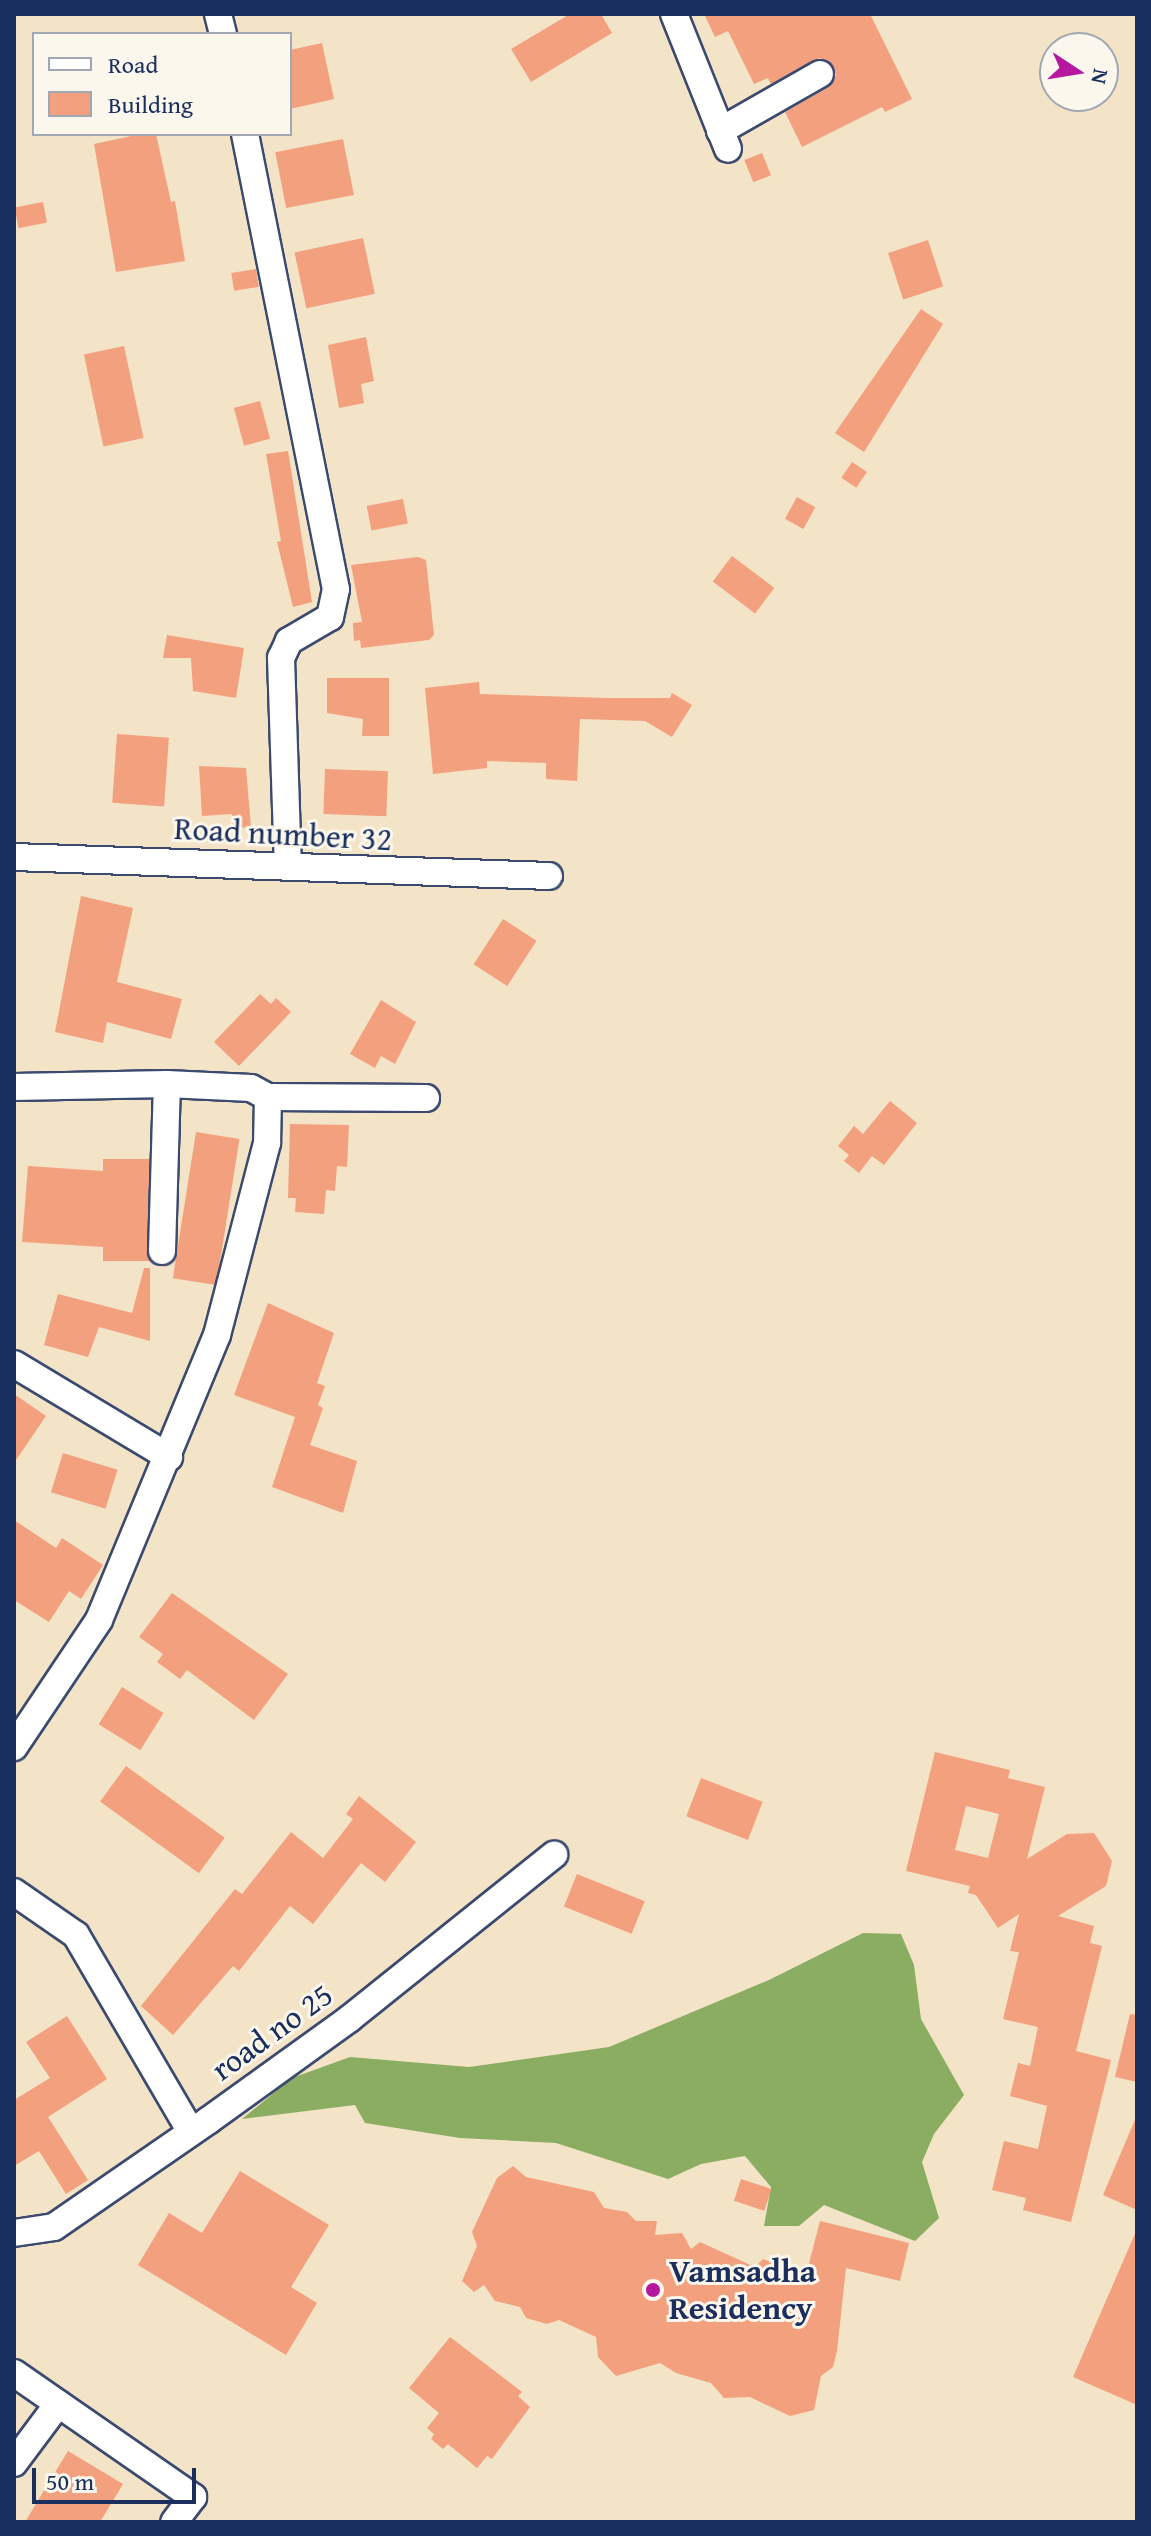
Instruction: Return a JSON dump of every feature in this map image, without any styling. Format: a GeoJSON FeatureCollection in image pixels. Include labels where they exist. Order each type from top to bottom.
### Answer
{"type":"FeatureCollection","features":[{"type":"Feature","properties":{"kind":"street"},"geometry":{"type":"LineString","coordinates":[[674,14],[724,140],[820,74]]}},
{"type":"Feature","properties":{"kind":"street"},"geometry":{"type":"LineString","coordinates":[[245,136],[336,589],[330,617],[289,641],[281,658],[288,867]]}},
{"type":"Feature","properties":{"kind":"street","name":"Road number 32"},"geometry":{"type":"LineString","coordinates":[[14,857],[549,876]]}},
{"type":"Feature","properties":{"kind":"street"},"geometry":{"type":"LineString","coordinates":[[14,1087],[167,1084],[259,1092],[426,1098]]}},
{"type":"Feature","properties":{"kind":"street"},"geometry":{"type":"LineString","coordinates":[[162,1251],[167,1084]]}},
{"type":"Feature","properties":{"kind":"street"},"geometry":{"type":"LineString","coordinates":[[14,1747],[99,1620],[217,1335],[267,1143],[259,1092]]}},
{"type":"Feature","properties":{"kind":"street"},"geometry":{"type":"LineString","coordinates":[[14,1364],[169,1457]]}},
{"type":"Feature","properties":{"kind":"street","name":"road no 25"},"geometry":{"type":"LineString","coordinates":[[14,2233],[54,2227],[191,2132],[349,2019],[554,1855]]}},
{"type":"Feature","properties":{"kind":"street"},"geometry":{"type":"LineString","coordinates":[[14,1892],[76,1935],[191,2132]]}},
{"type":"Feature","properties":{"kind":"street"},"geometry":{"type":"LineString","coordinates":[[14,2373],[193,2497],[174,2522]]}},
{"type":"Feature","properties":{"kind":"street"},"geometry":{"type":"LineString","coordinates":[[14,2463],[58,2404]]}},
{"type":"Feature","properties":{"kind":"green space"},"geometry":{"type":"Polygon","coordinates":[[[863,1933],[901,1934],[914,1965],[921,2019],[964,2095],[934,2134],[922,2162],[939,2218],[915,2241],[824,2205],[799,2226],[764,2226],[771,2187],[745,2156],[701,2164],[668,2179],[556,2143],[460,2138],[365,2123],[355,2105],[242,2119],[292,2078],[350,2057],[469,2067],[609,2047],[769,1980],[863,1933]]]}},
{"type":"Feature","properties":{"kind":"building"},"geometry":{"type":"Polygon","coordinates":[[[570,14],[601,14],[612,33],[531,82],[511,49],[570,14]]]}},
{"type":"Feature","properties":{"kind":"building"},"geometry":{"type":"Polygon","coordinates":[[[704,14],[870,14],[912,99],[885,112],[882,107],[802,147],[785,112],[829,87],[836,75],[833,65],[819,58],[771,84],[768,78],[754,84],[728,31],[715,37],[704,14]]]}},
{"type":"Feature","properties":{"kind":"building"},"geometry":{"type":"Polygon","coordinates":[[[322,43],[334,99],[292,109],[292,50],[322,43]]]}},
{"type":"Feature","properties":{"kind":"building"},"geometry":{"type":"Polygon","coordinates":[[[132,136],[156,136],[171,202],[175,201],[185,261],[116,272],[94,144],[132,136]]]}},
{"type":"Feature","properties":{"kind":"building"},"geometry":{"type":"Polygon","coordinates":[[[343,139],[354,195],[286,208],[275,152],[343,139]]]}},
{"type":"Feature","properties":{"kind":"building"},"geometry":{"type":"Polygon","coordinates":[[[762,153],[771,175],[753,182],[744,160],[762,153]]]}},
{"type":"Feature","properties":{"kind":"building"},"geometry":{"type":"Polygon","coordinates":[[[43,202],[47,223],[19,228],[15,208],[43,202]]]}},
{"type":"Feature","properties":{"kind":"building"},"geometry":{"type":"Polygon","coordinates":[[[363,238],[375,294],[306,308],[295,253],[363,238]]]}},
{"type":"Feature","properties":{"kind":"building"},"geometry":{"type":"Polygon","coordinates":[[[928,240],[943,287],[903,300],[888,253],[928,240]]]}},
{"type":"Feature","properties":{"kind":"building"},"geometry":{"type":"Polygon","coordinates":[[[256,269],[259,287],[234,291],[231,273],[256,269]]]}},
{"type":"Feature","properties":{"kind":"building"},"geometry":{"type":"Polygon","coordinates":[[[921,309],[943,324],[864,452],[835,433],[921,309]]]}},
{"type":"Feature","properties":{"kind":"building"},"geometry":{"type":"Polygon","coordinates":[[[366,337],[374,381],[361,384],[364,403],[339,408],[328,345],[366,337]]]}},
{"type":"Feature","properties":{"kind":"building"},"geometry":{"type":"Polygon","coordinates":[[[124,346],[144,438],[103,446],[84,355],[124,346]]]}},
{"type":"Feature","properties":{"kind":"building"},"geometry":{"type":"Polygon","coordinates":[[[260,401],[270,439],[244,446],[234,408],[260,401]]]}},
{"type":"Feature","properties":{"kind":"building"},"geometry":{"type":"Polygon","coordinates":[[[288,451],[312,602],[293,607],[277,542],[281,541],[266,454],[288,451]]]}},
{"type":"Feature","properties":{"kind":"building"},"geometry":{"type":"Polygon","coordinates":[[[852,462],[867,472],[856,488],[841,478],[852,462]]]}},
{"type":"Feature","properties":{"kind":"building"},"geometry":{"type":"Polygon","coordinates":[[[797,497],[815,507],[803,529],[785,519],[797,497]]]}},
{"type":"Feature","properties":{"kind":"building"},"geometry":{"type":"Polygon","coordinates":[[[403,499],[408,524],[371,531],[367,506],[403,499]]]}},
{"type":"Feature","properties":{"kind":"building"},"geometry":{"type":"Polygon","coordinates":[[[732,556],[774,588],[755,613],[713,582],[732,556]]]}},
{"type":"Feature","properties":{"kind":"building"},"geometry":{"type":"Polygon","coordinates":[[[418,557],[426,560],[434,635],[429,640],[361,648],[360,640],[354,641],[353,623],[362,622],[351,565],[418,557]]]}},
{"type":"Feature","properties":{"kind":"building"},"geometry":{"type":"Polygon","coordinates":[[[167,635],[244,648],[236,698],[193,691],[191,658],[163,658],[167,635]]]}},
{"type":"Feature","properties":{"kind":"building"},"geometry":{"type":"Polygon","coordinates":[[[327,678],[389,678],[389,736],[362,736],[363,719],[327,713],[327,678]]]}},
{"type":"Feature","properties":{"kind":"building"},"geometry":{"type":"Polygon","coordinates":[[[479,682],[480,694],[670,698],[672,693],[692,705],[672,737],[645,721],[580,719],[577,781],[546,779],[546,763],[487,761],[487,768],[433,774],[425,688],[479,682]]]}},
{"type":"Feature","properties":{"kind":"building"},"geometry":{"type":"Polygon","coordinates":[[[117,734],[169,738],[164,806],[112,803],[117,734]]]}},
{"type":"Feature","properties":{"kind":"building"},"geometry":{"type":"Polygon","coordinates":[[[199,766],[246,768],[251,827],[233,828],[232,814],[202,816],[199,766]]]}},
{"type":"Feature","properties":{"kind":"building"},"geometry":{"type":"Polygon","coordinates":[[[325,769],[388,771],[386,816],[323,814],[325,769]]]}},
{"type":"Feature","properties":{"kind":"building"},"geometry":{"type":"Polygon","coordinates":[[[81,896],[133,908],[117,982],[182,999],[171,1039],[107,1022],[103,1043],[55,1032],[81,896]]]}},
{"type":"Feature","properties":{"kind":"building"},"geometry":{"type":"Polygon","coordinates":[[[503,919],[537,941],[507,986],[474,964],[503,919]]]}},
{"type":"Feature","properties":{"kind":"building"},"geometry":{"type":"Polygon","coordinates":[[[260,994],[271,1004],[276,998],[291,1012],[239,1066],[214,1042],[260,994]]]}},
{"type":"Feature","properties":{"kind":"building"},"geometry":{"type":"Polygon","coordinates":[[[381,1000],[416,1022],[395,1064],[381,1056],[375,1068],[350,1054],[381,1000]]]}},
{"type":"Feature","properties":{"kind":"building"},"geometry":{"type":"Polygon","coordinates":[[[890,1101],[917,1123],[884,1165],[872,1156],[859,1173],[844,1161],[849,1155],[838,1146],[854,1126],[863,1134],[890,1101]]]}},
{"type":"Feature","properties":{"kind":"building"},"geometry":{"type":"Polygon","coordinates":[[[290,1124],[349,1125],[347,1167],[337,1166],[335,1191],[326,1190],[324,1214],[295,1212],[296,1198],[288,1198],[290,1124]]]}},
{"type":"Feature","properties":{"kind":"building"},"geometry":{"type":"Polygon","coordinates":[[[196,1132],[239,1139],[216,1285],[173,1278],[196,1132]]]}},
{"type":"Feature","properties":{"kind":"building"},"geometry":{"type":"Polygon","coordinates":[[[103,1159],[149,1159],[150,1261],[103,1261],[103,1247],[22,1242],[28,1166],[103,1171],[103,1159]]]}},
{"type":"Feature","properties":{"kind":"building"},"geometry":{"type":"Polygon","coordinates":[[[144,1268],[150,1268],[150,1341],[99,1327],[88,1357],[44,1345],[58,1294],[132,1313],[144,1268]]]}},
{"type":"Feature","properties":{"kind":"building"},"geometry":{"type":"Polygon","coordinates":[[[268,1303],[334,1333],[317,1383],[325,1386],[318,1405],[323,1408],[310,1445],[357,1461],[343,1513],[272,1487],[295,1417],[234,1395],[268,1303]]]}},
{"type":"Feature","properties":{"kind":"building"},"geometry":{"type":"Polygon","coordinates":[[[14,1394],[46,1416],[14,1463],[14,1394]]]}},
{"type":"Feature","properties":{"kind":"building"},"geometry":{"type":"Polygon","coordinates":[[[63,1453],[118,1470],[106,1509],[51,1492],[63,1453]]]}},
{"type":"Feature","properties":{"kind":"building"},"geometry":{"type":"Polygon","coordinates":[[[14,1520],[56,1548],[62,1538],[103,1565],[81,1599],[69,1591],[49,1622],[14,1600],[14,1520]]]}},
{"type":"Feature","properties":{"kind":"building"},"geometry":{"type":"Polygon","coordinates":[[[172,1593],[288,1674],[254,1720],[187,1670],[180,1679],[157,1662],[163,1654],[139,1637],[172,1593]]]}},
{"type":"Feature","properties":{"kind":"building"},"geometry":{"type":"Polygon","coordinates":[[[122,1687],[164,1713],[140,1750],[99,1724],[122,1687]]]}},
{"type":"Feature","properties":{"kind":"building"},"geometry":{"type":"Polygon","coordinates":[[[935,1752],[1010,1770],[1008,1778],[1045,1787],[1027,1859],[1067,1834],[1094,1833],[1112,1861],[1106,1886],[1058,1916],[1094,1926],[1090,1943],[1102,1946],[1076,2051],[1111,2060],[1071,2222],[1023,2210],[1026,2198],[992,2190],[1004,2141],[1038,2149],[1047,2106],[1010,2096],[1018,2063],[1030,2066],[1038,2027],[1003,2019],[1019,1952],[1010,1951],[1019,1914],[998,1928],[976,1895],[968,1893],[970,1886],[906,1871],[935,1752]],[[966,1806],[955,1850],[988,1858],[999,1814],[966,1806]]]}},
{"type":"Feature","properties":{"kind":"building"},"geometry":{"type":"Polygon","coordinates":[[[126,1766],[225,1838],[199,1873],[100,1802],[126,1766]]]}},
{"type":"Feature","properties":{"kind":"building"},"geometry":{"type":"Polygon","coordinates":[[[701,1778],[763,1802],[748,1840],[686,1816],[701,1778]]]}},
{"type":"Feature","properties":{"kind":"building"},"geometry":{"type":"Polygon","coordinates":[[[359,1796],[416,1842],[385,1882],[361,1863],[313,1924],[290,1906],[239,1971],[233,1966],[173,2035],[141,2006],[235,1889],[242,1894],[291,1832],[323,1858],[353,1819],[346,1814],[359,1796]]]}},
{"type":"Feature","properties":{"kind":"building"},"geometry":{"type":"Polygon","coordinates":[[[577,1874],[645,1901],[632,1934],[564,1906],[577,1874]]]}},
{"type":"Feature","properties":{"kind":"building"},"geometry":{"type":"Polygon","coordinates":[[[1130,2014],[1137,2015],[1137,2082],[1115,2077],[1130,2014]]]}},
{"type":"Feature","properties":{"kind":"building"},"geometry":{"type":"Polygon","coordinates":[[[67,2016],[107,2079],[48,2117],[88,2180],[66,2194],[39,2151],[14,2166],[14,2100],[50,2078],[26,2042],[67,2016]]]}},
{"type":"Feature","properties":{"kind":"building"},"geometry":{"type":"Polygon","coordinates":[[[1137,2115],[1137,2210],[1103,2195],[1137,2115]]]}},
{"type":"Feature","properties":{"kind":"building","name":"Vamsadha Residency"},"geometry":{"type":"Polygon","coordinates":[[[513,2166],[526,2177],[594,2192],[604,2208],[627,2212],[636,2221],[657,2221],[655,2235],[682,2233],[691,2249],[700,2242],[755,2267],[763,2259],[806,2275],[820,2221],[909,2243],[900,2281],[846,2268],[837,2351],[833,2367],[821,2376],[814,2410],[790,2416],[750,2397],[724,2398],[711,2383],[676,2373],[660,2363],[616,2376],[598,2357],[596,2337],[559,2320],[547,2324],[526,2318],[520,2307],[495,2301],[484,2285],[474,2292],[462,2281],[477,2246],[472,2232],[497,2178],[513,2166]]]}},
{"type":"Feature","properties":{"kind":"building"},"geometry":{"type":"Polygon","coordinates":[[[240,2171],[329,2225],[291,2287],[317,2303],[286,2355],[138,2265],[169,2213],[202,2233],[240,2171]]]}},
{"type":"Feature","properties":{"kind":"building"},"geometry":{"type":"Polygon","coordinates":[[[741,2179],[771,2189],[764,2211],[734,2201],[741,2179]]]}},
{"type":"Feature","properties":{"kind":"building"},"geometry":{"type":"Polygon","coordinates":[[[1137,2229],[1137,2405],[1073,2377],[1137,2229]]]}},
{"type":"Feature","properties":{"kind":"building"},"geometry":{"type":"Polygon","coordinates":[[[450,2337],[522,2392],[518,2396],[530,2407],[492,2459],[487,2456],[477,2468],[448,2444],[443,2449],[431,2439],[434,2434],[427,2428],[439,2413],[409,2388],[450,2337]]]}},
{"type":"Feature","properties":{"kind":"building"},"geometry":{"type":"Polygon","coordinates":[[[68,2451],[123,2484],[100,2522],[25,2522],[68,2451]]]}},
{"type":"Feature","properties":{"kind":"place","name":"Vamsadha Residency"},"geometry":{"type":"Point","coordinates":[653,2290]}}]}
